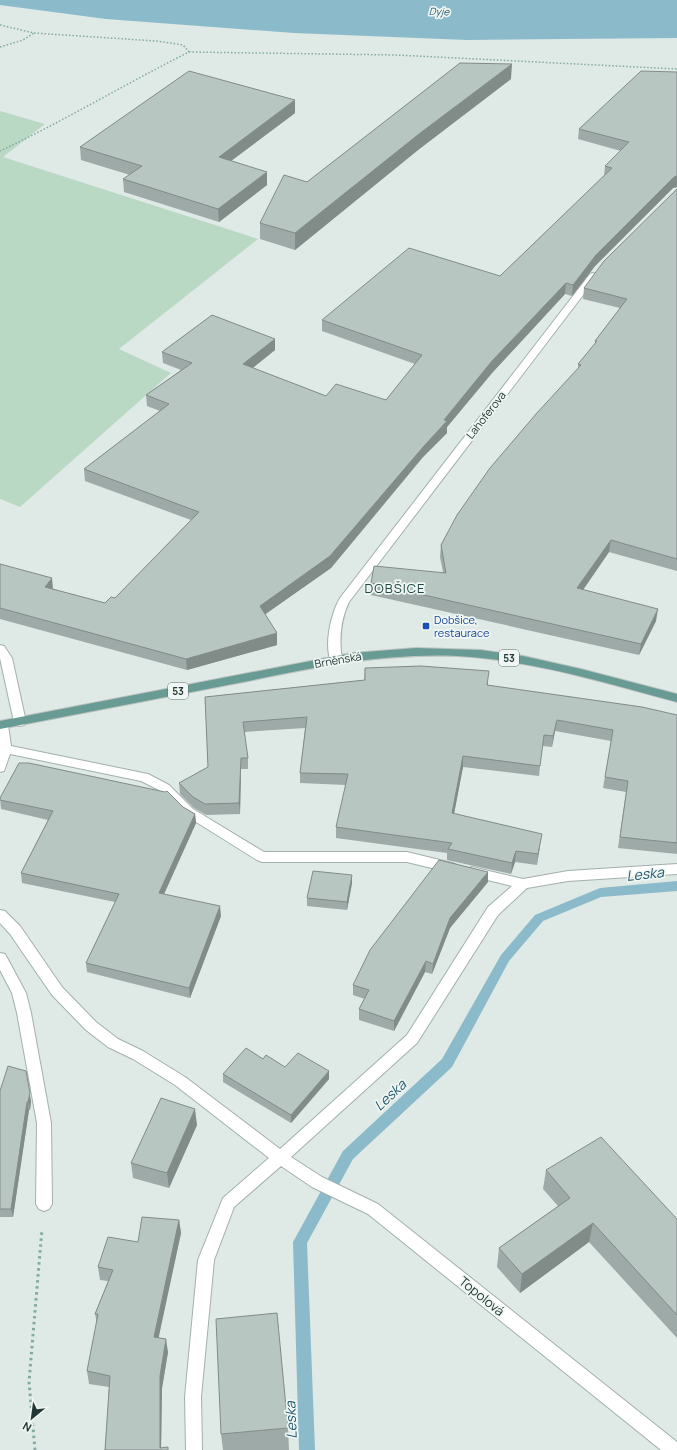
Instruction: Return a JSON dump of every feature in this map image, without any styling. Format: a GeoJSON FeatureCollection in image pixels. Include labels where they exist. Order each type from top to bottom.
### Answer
{"type":"FeatureCollection","features":[{"type":"Feature","properties":{"kind":"main road","name":"Brněnská"},"geometry":{"type":"LineString","coordinates":[[1,725],[369,654],[408,652],[499,656],[546,665],[677,698]]}},
{"type":"Feature","properties":{"kind":"street","name":"Lahoferova"},"geometry":{"type":"LineString","coordinates":[[336,660],[334,630],[339,610],[344,601],[599,269]]}},
{"type":"Feature","properties":{"kind":"street"},"geometry":{"type":"LineString","coordinates":[[0,648],[6,658],[20,722]]}},
{"type":"Feature","properties":{"kind":"street"},"geometry":{"type":"LineString","coordinates":[[0,768],[5,749],[1,725]]}},
{"type":"Feature","properties":{"kind":"street"},"geometry":{"type":"LineString","coordinates":[[5,749],[144,777],[154,781],[165,788],[189,812],[262,857],[407,857],[523,884],[568,876],[677,869]]}},
{"type":"Feature","properties":{"kind":"street"},"geometry":{"type":"LineString","coordinates":[[194,1450],[193,1397],[206,1260],[228,1203],[412,1039],[493,911],[523,884]]}},
{"type":"Feature","properties":{"kind":"street","name":"Topolová"},"geometry":{"type":"LineString","coordinates":[[0,915],[15,930],[57,991],[90,1026],[113,1043],[138,1055],[180,1080],[280,1158],[317,1182],[373,1209],[674,1450]]}},
{"type":"Feature","properties":{"kind":"street"},"geometry":{"type":"LineString","coordinates":[[0,958],[18,993],[24,1013],[43,1116],[44,1204]]}},
{"type":"Feature","properties":{"kind":"path"},"geometry":{"type":"LineString","coordinates":[[0,25],[34,33],[156,41],[183,46],[189,52]]}},
{"type":"Feature","properties":{"kind":"path"},"geometry":{"type":"LineString","coordinates":[[0,48],[23,40],[34,33]]}},
{"type":"Feature","properties":{"kind":"path"},"geometry":{"type":"LineString","coordinates":[[0,151],[26,139],[130,82],[189,52],[396,55],[677,69]]}},
{"type":"Feature","properties":{"kind":"path"},"geometry":{"type":"LineString","coordinates":[[35,1450],[29,1382],[44,1204]]}},
{"type":"Feature","properties":{"kind":"green space"},"geometry":{"type":"Polygon","coordinates":[[[0,111],[45,124],[3,157],[258,239],[119,349],[171,373],[20,507],[0,499],[0,111]]]}},
{"type":"Feature","properties":{"kind":"water","name":"Dyje"},"geometry":{"type":"Polygon","coordinates":[[[0,0],[677,0],[677,38],[467,40],[294,33],[106,19],[0,5],[0,0]]]}},
{"type":"Feature","properties":{"kind":"building"},"geometry":{"type":"Polygon","coordinates":[[[460,63],[512,64],[419,134],[295,233],[260,223],[284,175],[307,182],[460,63]]]}},
{"type":"Feature","properties":{"kind":"building"},"geometry":{"type":"Polygon","coordinates":[[[189,71],[295,100],[219,157],[267,172],[218,209],[123,179],[142,166],[80,147],[189,71]]]}},
{"type":"Feature","properties":{"kind":"building"},"geometry":{"type":"Polygon","coordinates":[[[641,71],[677,72],[677,176],[674,177],[596,255],[573,285],[566,283],[492,361],[444,420],[447,421],[330,556],[260,606],[277,633],[186,659],[0,608],[0,564],[52,578],[45,587],[105,603],[111,597],[115,598],[199,512],[84,469],[169,404],[146,395],[192,363],[162,352],[212,315],[275,339],[243,364],[326,396],[336,384],[386,400],[422,355],[322,320],[409,248],[500,276],[612,168],[605,166],[629,142],[579,129],[641,71]]]}},
{"type":"Feature","properties":{"kind":"building"},"geometry":{"type":"Polygon","coordinates":[[[677,189],[677,559],[611,540],[577,588],[658,609],[641,644],[371,583],[374,566],[446,573],[441,545],[457,515],[490,468],[536,414],[581,365],[578,364],[597,341],[595,341],[627,299],[584,288],[604,261],[677,189]]]}},
{"type":"Feature","properties":{"kind":"building"},"geometry":{"type":"Polygon","coordinates":[[[421,666],[489,671],[487,685],[642,707],[677,715],[677,843],[620,837],[628,781],[605,777],[613,730],[557,720],[553,736],[544,735],[540,766],[463,756],[452,813],[542,834],[538,854],[516,851],[512,863],[448,849],[452,843],[336,827],[348,774],[300,773],[307,717],[243,722],[248,758],[241,758],[239,803],[205,804],[193,797],[179,783],[208,767],[205,697],[365,680],[365,668],[421,666]]]}},
{"type":"Feature","properties":{"kind":"building"},"geometry":{"type":"Polygon","coordinates":[[[19,763],[29,763],[165,792],[167,791],[183,807],[195,814],[159,893],[220,906],[189,988],[86,963],[119,894],[21,873],[53,811],[0,800],[19,763]]]}},
{"type":"Feature","properties":{"kind":"building"},"geometry":{"type":"Polygon","coordinates":[[[439,860],[488,872],[450,918],[433,964],[426,961],[394,1021],[359,1009],[369,990],[353,985],[370,950],[439,860]]]}},
{"type":"Feature","properties":{"kind":"building"},"geometry":{"type":"Polygon","coordinates":[[[313,871],[352,875],[347,902],[307,898],[313,871]]]}},
{"type":"Feature","properties":{"kind":"building"},"geometry":{"type":"Polygon","coordinates":[[[246,1048],[263,1059],[266,1055],[285,1067],[298,1053],[329,1071],[291,1115],[223,1074],[246,1048]]]}},
{"type":"Feature","properties":{"kind":"building"},"geometry":{"type":"Polygon","coordinates":[[[8,1066],[26,1071],[30,1093],[27,1102],[11,1209],[0,1209],[0,1091],[8,1066]]]}},
{"type":"Feature","properties":{"kind":"building"},"geometry":{"type":"Polygon","coordinates":[[[161,1098],[195,1109],[167,1173],[131,1163],[161,1098]]]}},
{"type":"Feature","properties":{"kind":"building"},"geometry":{"type":"Polygon","coordinates":[[[601,1137],[677,1219],[677,1315],[593,1223],[522,1274],[499,1248],[570,1198],[546,1170],[601,1137]]]}},
{"type":"Feature","properties":{"kind":"building"},"geometry":{"type":"Polygon","coordinates":[[[142,1217],[179,1220],[154,1337],[166,1339],[160,1376],[160,1448],[168,1447],[168,1450],[105,1450],[110,1376],[87,1371],[98,1314],[95,1314],[113,1270],[98,1267],[108,1237],[138,1242],[142,1217]]]}},
{"type":"Feature","properties":{"kind":"building"},"geometry":{"type":"Polygon","coordinates":[[[277,1313],[288,1428],[221,1434],[216,1319],[277,1313]]]}},
{"type":"Feature","properties":{"kind":"waterway","name":"Leska"},"geometry":{"type":"LineString","coordinates":[[307,1450],[300,1242],[348,1155],[447,1063],[505,958],[539,918],[600,893],[677,886]]}},
{"type":"Feature","properties":{"kind":"place","name":"Dobšice, restaurace"},"geometry":{"type":"Point","coordinates":[426,626]}},
{"type":"Feature","properties":{"kind":"district","name":"DOBŠICE"},"geometry":{"type":"Point","coordinates":[395,588]}}]}
